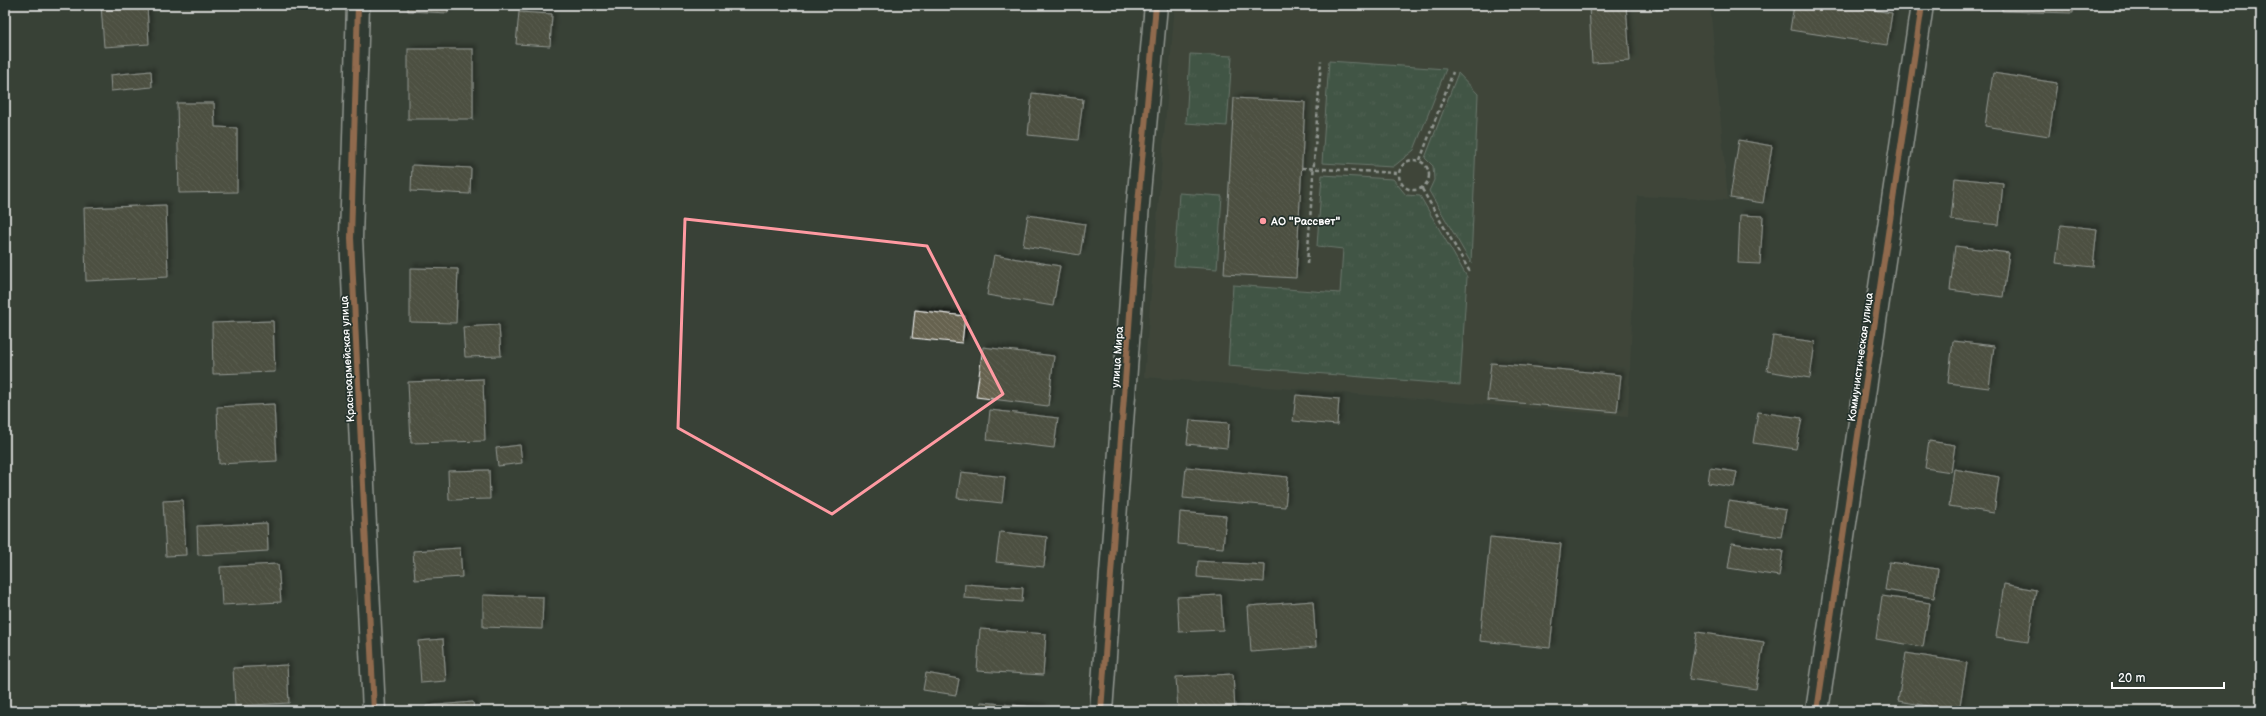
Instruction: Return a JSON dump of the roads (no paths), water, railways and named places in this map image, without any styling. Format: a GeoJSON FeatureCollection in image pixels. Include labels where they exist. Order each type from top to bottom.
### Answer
{"type":"FeatureCollection","features":[{"type":"Feature","properties":{"kind":"street","name":"Красноармейская улица"},"geometry":{"type":"LineString","coordinates":[[358,5],[351,238],[374,711]]}},
{"type":"Feature","properties":{"kind":"street","name":"улица Мира"},"geometry":{"type":"LineString","coordinates":[[1101,711],[1138,204],[1156,5]]}},
{"type":"Feature","properties":{"kind":"street","name":"Коммунистическая улица"},"geometry":{"type":"LineString","coordinates":[[1817,711],[1922,5]]}},
{"type":"Feature","properties":{"kind":"place","name":"АО \"Рассвет\""},"geometry":{"type":"Point","coordinates":[1263,221]}}]}
